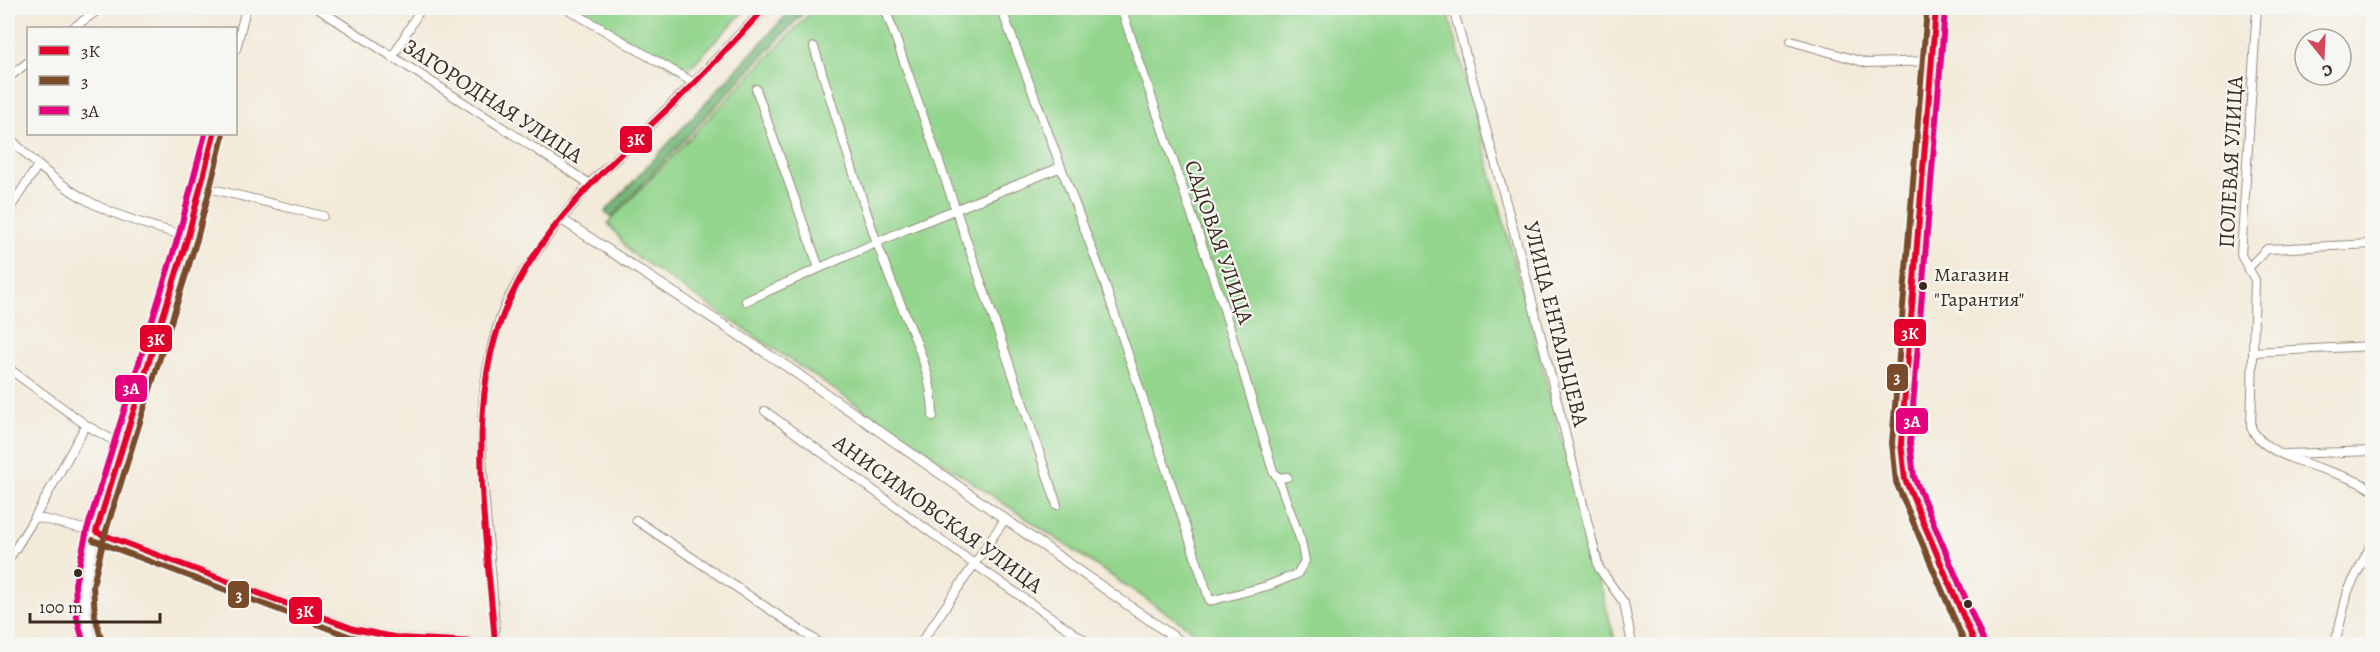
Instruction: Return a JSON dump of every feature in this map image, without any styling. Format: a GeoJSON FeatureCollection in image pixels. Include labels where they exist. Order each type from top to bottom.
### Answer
{"type":"FeatureCollection","features":[{"type":"Feature","properties":{"kind":"street"},"geometry":{"type":"LineString","coordinates":[[74,27],[101,8]]}},
{"type":"Feature","properties":{"kind":"street"},"geometry":{"type":"LineString","coordinates":[[237,45],[246,8]]}},
{"type":"Feature","properties":{"kind":"street","name":"ЗАГОРОДНАЯ УЛИЦА"},"geometry":{"type":"LineString","coordinates":[[317,8],[590,184]]}},
{"type":"Feature","properties":{"kind":"street"},"geometry":{"type":"LineString","coordinates":[[392,58],[421,8]]}},
{"type":"Feature","properties":{"kind":"street"},"geometry":{"type":"LineString","coordinates":[[566,8],[694,83]]}},
{"type":"Feature","properties":{"kind":"street"},"geometry":{"type":"LineString","coordinates":[[495,643],[481,463],[489,362],[500,319],[520,277],[561,219],[590,184],[694,83],[765,8]]}},
{"type":"Feature","properties":{"kind":"street"},"geometry":{"type":"LineString","coordinates":[[885,8],[993,312],[1057,506]]}},
{"type":"Feature","properties":{"kind":"street"},"geometry":{"type":"LineString","coordinates":[[746,302],[955,209],[1061,167],[1002,8]]}},
{"type":"Feature","properties":{"kind":"street","name":"САДОВАЯ УЛИЦА"},"geometry":{"type":"LineString","coordinates":[[1061,167],[1101,273],[1210,601],[1267,586],[1297,574],[1305,561],[1301,541],[1121,8]]}},
{"type":"Feature","properties":{"kind":"street","name":"УЛИЦА ЕНТАЛЬЦЕВА"},"geometry":{"type":"LineString","coordinates":[[1453,8],[1522,265],[1599,568],[1624,603],[1632,645]]}},
{"type":"Feature","properties":{"kind":"street"},"geometry":{"type":"LineString","coordinates":[[1936,8],[1900,443],[1905,479],[1975,645]]}},
{"type":"Feature","properties":{"kind":"street","name":"ПОЛЕВАЯ УЛИЦА"},"geometry":{"type":"LineString","coordinates":[[2257,8],[2241,255],[2255,280],[2252,427],[2256,438],[2284,454],[2373,490]]}},
{"type":"Feature","properties":{"kind":"street"},"geometry":{"type":"LineString","coordinates":[[1791,42],[1867,63],[1932,61]]}},
{"type":"Feature","properties":{"kind":"street"},"geometry":{"type":"LineString","coordinates":[[814,47],[888,275],[908,316],[933,399],[933,416]]}},
{"type":"Feature","properties":{"kind":"street"},"geometry":{"type":"LineString","coordinates":[[8,78],[27,63]]}},
{"type":"Feature","properties":{"kind":"street"},"geometry":{"type":"LineString","coordinates":[[756,90],[819,268]]}},
{"type":"Feature","properties":{"kind":"street"},"geometry":{"type":"LineString","coordinates":[[93,645],[86,617],[84,584],[96,532],[188,236],[214,135]]}},
{"type":"Feature","properties":{"kind":"street"},"geometry":{"type":"LineString","coordinates":[[8,136],[37,167],[68,191],[137,224],[188,236]]}},
{"type":"Feature","properties":{"kind":"street"},"geometry":{"type":"LineString","coordinates":[[8,211],[37,167]]}},
{"type":"Feature","properties":{"kind":"street"},"geometry":{"type":"LineString","coordinates":[[200,186],[323,216]]}},
{"type":"Feature","properties":{"kind":"street"},"geometry":{"type":"LineString","coordinates":[[561,219],[789,368],[1184,645]]}},
{"type":"Feature","properties":{"kind":"street"},"geometry":{"type":"LineString","coordinates":[[2248,268],[2266,249],[2373,244]]}},
{"type":"Feature","properties":{"kind":"street"},"geometry":{"type":"LineString","coordinates":[[2253,352],[2373,346]]}},
{"type":"Feature","properties":{"kind":"street"},"geometry":{"type":"LineString","coordinates":[[8,368],[86,425],[123,447]]}},
{"type":"Feature","properties":{"kind":"street","name":"АНИСИМОВСКАЯ УЛИЦА"},"geometry":{"type":"LineString","coordinates":[[765,411],[974,564],[1090,645]]}},
{"type":"Feature","properties":{"kind":"street"},"geometry":{"type":"LineString","coordinates":[[9,559],[86,425]]}},
{"type":"Feature","properties":{"kind":"street"},"geometry":{"type":"LineString","coordinates":[[2284,454],[2373,451]]}},
{"type":"Feature","properties":{"kind":"street"},"geometry":{"type":"LineString","coordinates":[[1278,478],[1287,477]]}},
{"type":"Feature","properties":{"kind":"street"},"geometry":{"type":"LineString","coordinates":[[35,517],[96,532],[354,629],[399,638],[514,645]]}},
{"type":"Feature","properties":{"kind":"street"},"geometry":{"type":"LineString","coordinates":[[920,645],[1005,519]]}},
{"type":"Feature","properties":{"kind":"street"},"geometry":{"type":"LineString","coordinates":[[636,520],[821,645]]}},
{"type":"Feature","properties":{"kind":"street"},"geometry":{"type":"LineString","coordinates":[[2335,645],[2348,591],[2373,543]]}},
{"type":"Feature","properties":{"kind":"green space"},"geometry":{"type":"Polygon","coordinates":[[[576,8],[747,8],[684,74],[576,8]]]}},
{"type":"Feature","properties":{"kind":"green space"},"geometry":{"type":"Polygon","coordinates":[[[793,8],[808,8],[611,218],[605,212],[793,8]]]}},
{"type":"Feature","properties":{"kind":"green space"},"geometry":{"type":"Polygon","coordinates":[[[815,8],[1447,8],[1616,644],[1213,644],[631,253],[608,223],[815,8]]]}},
{"type":"Feature","properties":{"kind":"transit line","name":"3К"},"geometry":{"type":"LineString","coordinates":[[495,642],[483,508],[481,441],[487,374],[497,331],[513,292],[534,255],[588,188],[702,75],[765,8]]}},
{"type":"Feature","properties":{"kind":"transit line","name":"3"},"geometry":{"type":"LineString","coordinates":[[1927,8],[1892,443],[1896,482],[1965,644]]}},
{"type":"Feature","properties":{"kind":"transit line","name":"3К"},"geometry":{"type":"LineString","coordinates":[[1936,8],[1901,443],[1905,479],[1975,644]]}},
{"type":"Feature","properties":{"kind":"transit line","name":"3А"},"geometry":{"type":"LineString","coordinates":[[1945,9],[1910,443],[1914,477],[1983,640]]}},
{"type":"Feature","properties":{"kind":"transit line","name":"3А"},"geometry":{"type":"LineString","coordinates":[[84,644],[77,618],[75,584],[87,530],[179,234],[205,135]]}},
{"type":"Feature","properties":{"kind":"transit line","name":"3К"},"geometry":{"type":"LineString","coordinates":[[214,135],[188,236],[96,532],[354,629],[399,638],[514,644]]}},
{"type":"Feature","properties":{"kind":"transit line","name":"3"},"geometry":{"type":"LineString","coordinates":[[102,642],[95,616],[93,585],[105,534],[197,239],[223,136]]}},
{"type":"Feature","properties":{"kind":"transit line","name":"3"},"geometry":{"type":"LineString","coordinates":[[93,540],[351,637],[386,644]]}},
{"type":"Feature","properties":{"kind":"place","name":"Магазин \"Гарантия\""},"geometry":{"type":"Point","coordinates":[1923,286]}}]}
